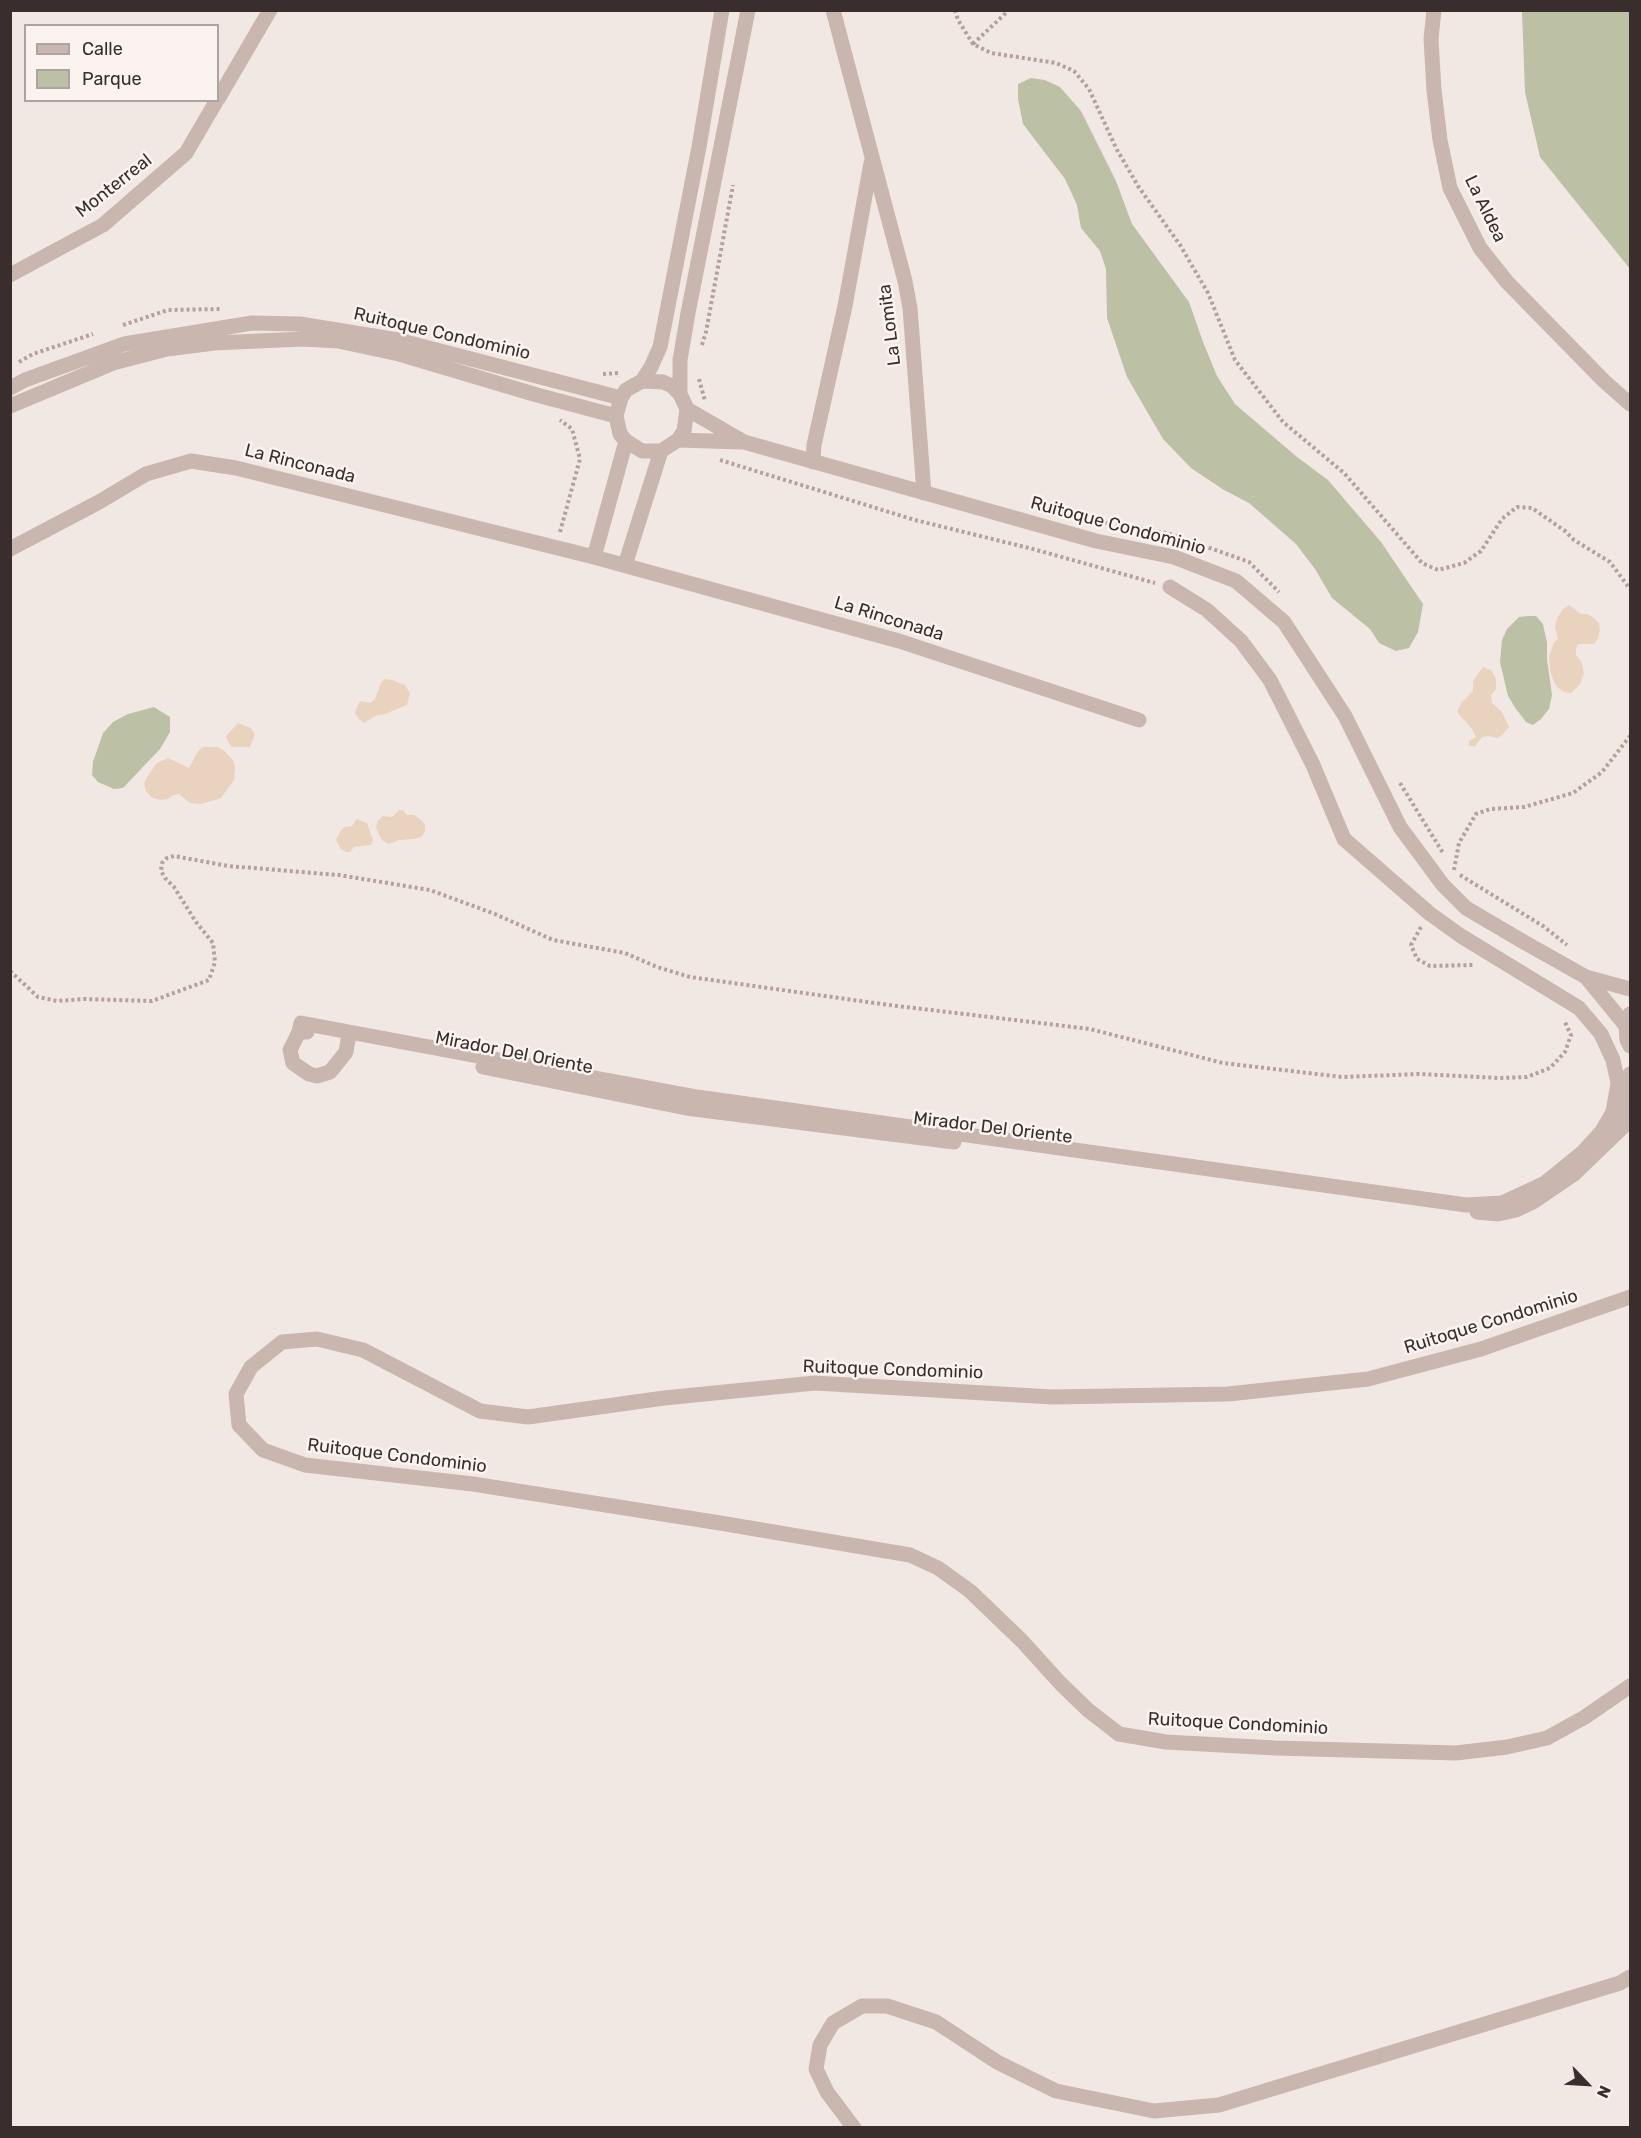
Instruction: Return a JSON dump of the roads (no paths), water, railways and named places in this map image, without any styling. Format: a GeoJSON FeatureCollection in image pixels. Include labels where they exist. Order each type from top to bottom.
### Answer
{"type":"FeatureCollection","features":[{"type":"Feature","properties":{"kind":"street","name":"Monterreal"},"geometry":{"type":"LineString","coordinates":[[219,97],[270,10]]}},
{"type":"Feature","properties":{"kind":"street"},"geometry":{"type":"LineString","coordinates":[[722,10],[660,347],[642,381],[626,390],[616,416],[620,434],[626,441],[642,451],[661,451],[678,440],[684,431],[687,409],[680,393],[680,360],[748,10]]}},
{"type":"Feature","properties":{"kind":"street","name":"La Lomita"},"geometry":{"type":"LineString","coordinates":[[834,10],[905,281],[910,308],[924,493]]}},
{"type":"Feature","properties":{"kind":"street","name":"La Aldea"},"geometry":{"type":"LineString","coordinates":[[1434,10],[1431,39],[1440,140],[1450,188],[1480,248],[1507,282],[1630,404]]}},
{"type":"Feature","properties":{"kind":"street","name":"Monterreal"},"geometry":{"type":"LineString","coordinates":[[10,275],[103,225],[186,153],[216,102]]}},
{"type":"Feature","properties":{"kind":"street","name":"La Lomita"},"geometry":{"type":"LineString","coordinates":[[813,462],[814,445],[845,306],[872,157]]}},
{"type":"Feature","properties":{"kind":"street","name":"Ruitoque Condominio"},"geometry":{"type":"LineString","coordinates":[[10,388],[25,380],[124,344],[261,323],[300,324],[398,340],[621,398]]}},
{"type":"Feature","properties":{"kind":"street","name":"Ruitoque Condominio"},"geometry":{"type":"LineString","coordinates":[[10,406],[112,363],[167,350],[214,343],[303,339],[338,341],[399,354],[616,416]]}},
{"type":"Feature","properties":{"kind":"street"},"geometry":{"type":"LineString","coordinates":[[642,381],[663,382],[680,393]]}},
{"type":"Feature","properties":{"kind":"street","name":"Ruitoque Condominio"},"geometry":{"type":"LineString","coordinates":[[687,409],[744,442],[1096,541],[1174,557],[1236,581],[1284,622],[1345,716],[1400,827],[1443,885],[1466,908],[1586,977],[1630,989]]}},
{"type":"Feature","properties":{"kind":"street","name":"Ruitoque Condominio"},"geometry":{"type":"LineString","coordinates":[[678,440],[744,442]]}},
{"type":"Feature","properties":{"kind":"street"},"geometry":{"type":"LineString","coordinates":[[594,556],[626,441]]}},
{"type":"Feature","properties":{"kind":"street"},"geometry":{"type":"LineString","coordinates":[[625,565],[661,451]]}},
{"type":"Feature","properties":{"kind":"street","name":"La Rinconada"},"geometry":{"type":"LineString","coordinates":[[10,549],[99,502],[146,474],[191,461],[236,468],[594,556],[900,641],[1139,720]]}},
{"type":"Feature","properties":{"kind":"street"},"geometry":{"type":"LineString","coordinates":[[348,1040],[346,1052],[330,1072],[317,1076],[309,1074],[293,1063],[290,1050],[301,1023],[697,1097],[1466,1204],[1502,1203],[1545,1183],[1583,1152],[1602,1131],[1613,1112],[1618,1083],[1613,1060],[1601,1035],[1579,1008],[1461,936],[1429,913],[1344,839],[1313,765],[1270,680],[1241,641],[1206,610],[1170,587]]}},
{"type":"Feature","properties":{"kind":"street","name":"Ruitoque Condominio"},"geometry":{"type":"LineString","coordinates":[[1586,977],[1628,1020],[1627,1040],[1630,1046]]}},
{"type":"Feature","properties":{"kind":"street","name":"Mirador Del Oriente"},"geometry":{"type":"LineString","coordinates":[[299,1032],[325,1034],[686,1108],[1257,1182],[1410,1206],[1498,1214],[1516,1210],[1533,1202],[1574,1174],[1610,1137]]}},
{"type":"Feature","properties":{"kind":"street"},"geometry":{"type":"LineString","coordinates":[[1610,1137],[1626,1106],[1630,1074]]}},
{"type":"Feature","properties":{"kind":"street"},"geometry":{"type":"LineString","coordinates":[[1610,1137],[1630,1120]]}},
{"type":"Feature","properties":{"kind":"street","name":"Ruitoque Condominio"},"geometry":{"type":"LineString","coordinates":[[1630,1297],[1481,1348],[1368,1379],[1228,1394],[1052,1397],[815,1383],[664,1398],[528,1417],[480,1411],[363,1350],[317,1339],[282,1342],[250,1367],[236,1394],[239,1425],[263,1450],[305,1466],[473,1484],[910,1555],[938,1568],[970,1591],[1022,1641],[1074,1697],[1119,1734],[1166,1742],[1275,1748],[1456,1753],[1507,1748],[1547,1738],[1585,1717],[1630,1686]]}},
{"type":"Feature","properties":{"kind":"street"},"geometry":{"type":"LineString","coordinates":[[854,2127],[827,2092],[816,2069],[820,2045],[833,2023],[862,2006],[887,2006],[936,2022],[997,2062],[1056,2091],[1154,2111],[1219,2105],[1620,1983],[1630,1977]]}}]}
